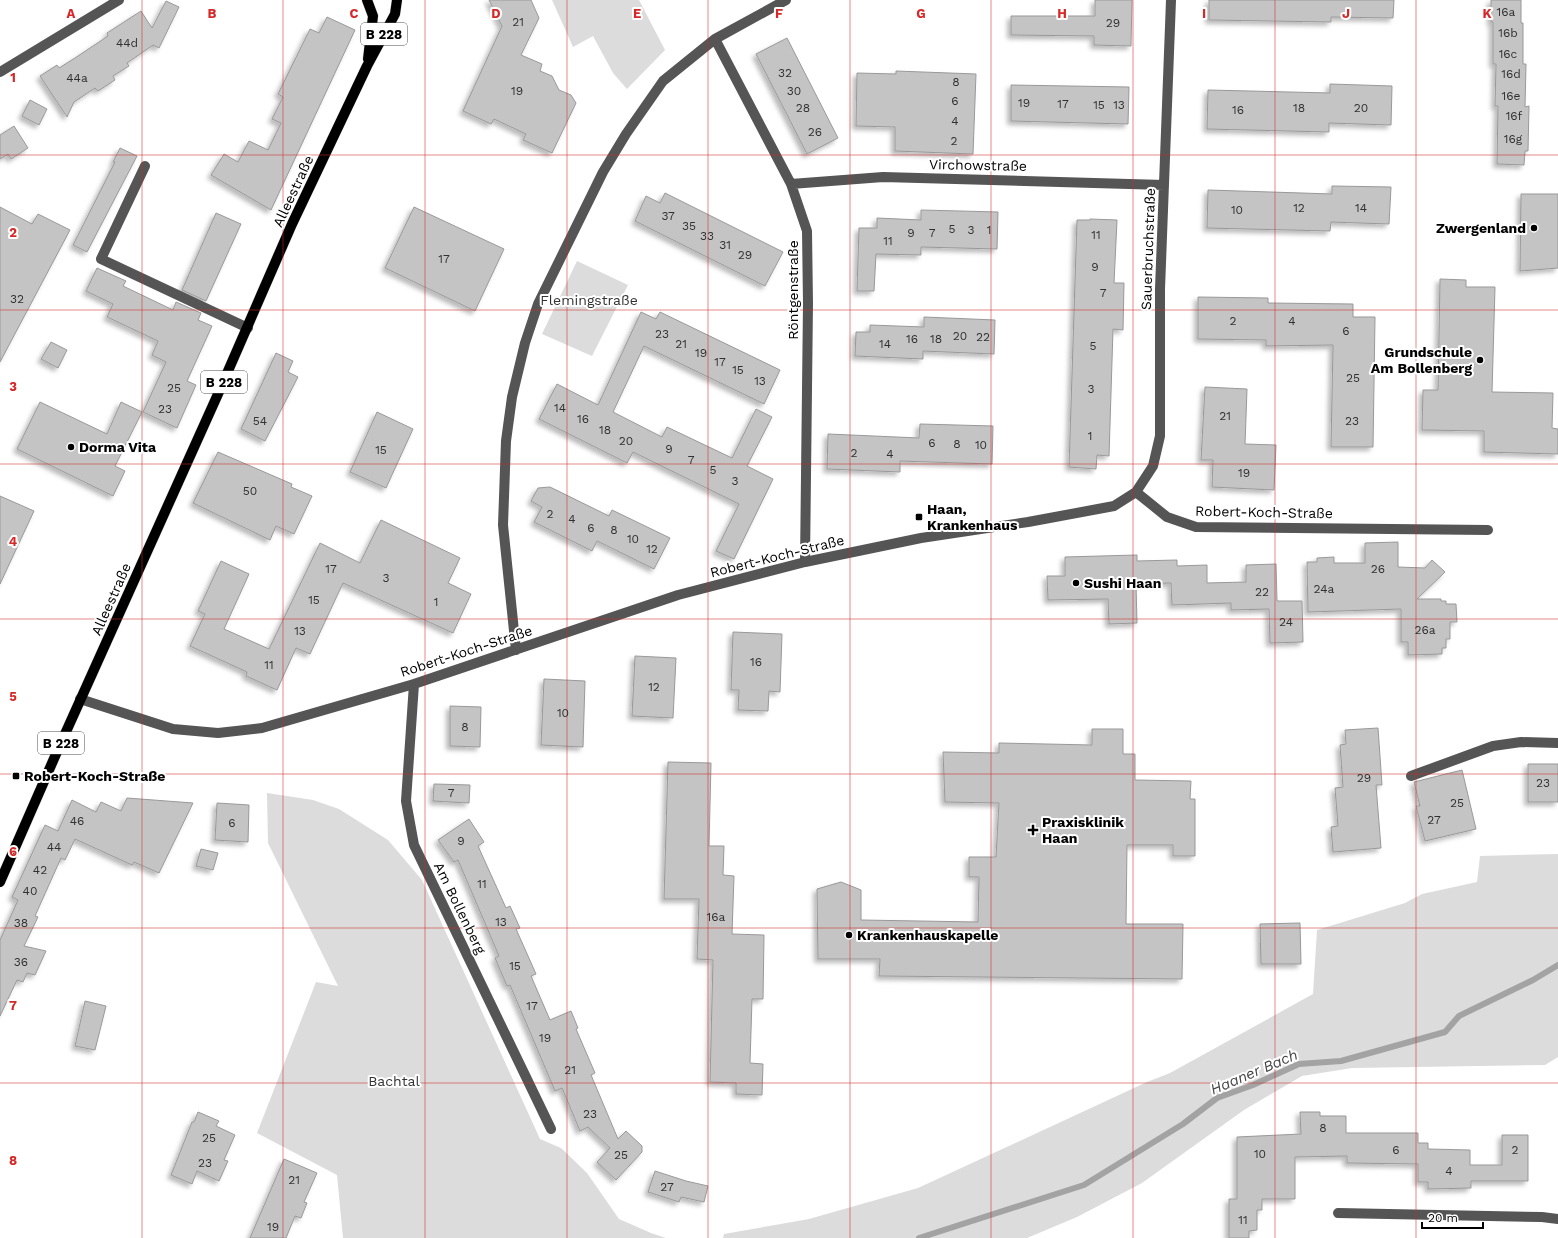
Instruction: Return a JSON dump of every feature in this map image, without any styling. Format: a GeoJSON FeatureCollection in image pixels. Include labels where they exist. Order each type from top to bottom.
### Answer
{"type":"FeatureCollection","features":[{"type":"Feature","properties":{"kind":"main road","name":"Alleestraße"},"geometry":{"type":"LineString","coordinates":[[367,0],[373,16],[367,66]]}},
{"type":"Feature","properties":{"kind":"main road","name":"Alleestraße"},"geometry":{"type":"LineString","coordinates":[[0,882],[80,699],[248,328],[292,224],[367,66],[395,14],[397,0]]}},
{"type":"Feature","properties":{"kind":"street"},"geometry":{"type":"LineString","coordinates":[[0,72],[119,0]]}},
{"type":"Feature","properties":{"kind":"street"},"geometry":{"type":"LineString","coordinates":[[516,650],[503,525],[506,442],[510,412],[525,343],[538,304],[603,172],[626,134],[663,81],[715,39],[786,0]]}},
{"type":"Feature","properties":{"kind":"street","name":"Sauerbruchstraße"},"geometry":{"type":"LineString","coordinates":[[1136,492],[1153,466],[1160,436],[1160,289],[1171,0]]}},
{"type":"Feature","properties":{"kind":"street","name":"Röntgenstraße"},"geometry":{"type":"LineString","coordinates":[[715,39],[791,184],[807,231],[805,562]]}},
{"type":"Feature","properties":{"kind":"street"},"geometry":{"type":"LineString","coordinates":[[145,166],[101,258],[248,328]]}},
{"type":"Feature","properties":{"kind":"street","name":"Virchowstraße"},"geometry":{"type":"LineString","coordinates":[[791,184],[882,177],[1164,185]]}},
{"type":"Feature","properties":{"kind":"street","name":"Robert-Koch-Straße"},"geometry":{"type":"LineString","coordinates":[[80,699],[173,729],[218,733],[262,728],[414,684],[678,595],[805,562],[921,538],[1022,523],[1114,506],[1136,492],[1167,517],[1196,527],[1488,530]]}},
{"type":"Feature","properties":{"kind":"street","name":"Am Bollenberg"},"geometry":{"type":"LineString","coordinates":[[414,684],[406,801],[414,845],[551,1129]]}},
{"type":"Feature","properties":{"kind":"street"},"geometry":{"type":"LineString","coordinates":[[1410,776],[1493,746],[1521,742],[1558,743]]}},
{"type":"Feature","properties":{"kind":"street"},"geometry":{"type":"LineString","coordinates":[[1338,1213],[1542,1217],[1558,1219]]}},
{"type":"Feature","properties":{"kind":"green space"},"geometry":{"type":"Polygon","coordinates":[[[552,0],[639,0],[665,50],[627,89],[613,73],[593,36],[573,47],[552,0]]]}},
{"type":"Feature","properties":{"kind":"green space","name":"Flemingstraße"},"geometry":{"type":"Polygon","coordinates":[[[577,261],[628,285],[592,356],[542,334],[577,261]]]}},
{"type":"Feature","properties":{"kind":"green space","name":"Bachtal"},"geometry":{"type":"Polygon","coordinates":[[[267,793],[313,800],[339,809],[388,840],[422,880],[540,1139],[561,1148],[587,1173],[619,1219],[666,1238],[343,1238],[337,1175],[257,1133],[316,982],[338,986],[268,843],[267,793]]]}},
{"type":"Feature","properties":{"kind":"green space"},"geometry":{"type":"Polygon","coordinates":[[[1558,854],[1558,1057],[1545,1065],[1352,1068],[1302,1076],[1244,1110],[1142,1183],[1077,1217],[1027,1238],[723,1238],[724,1234],[809,1219],[918,1188],[1147,1082],[1170,1073],[1313,994],[1317,930],[1405,903],[1422,894],[1477,882],[1480,856],[1558,854]]]}},
{"type":"Feature","properties":{"kind":"building"},"geometry":{"type":"Polygon","coordinates":[[[489,0],[531,0],[539,18],[521,55],[542,64],[540,71],[552,76],[559,90],[571,95],[576,103],[552,153],[523,140],[526,134],[494,119],[491,124],[463,111],[502,26],[489,0]]]}},
{"type":"Feature","properties":{"kind":"building"},"geometry":{"type":"Polygon","coordinates":[[[1095,0],[1132,0],[1131,46],[1094,45],[1094,36],[1011,35],[1011,16],[1095,16],[1095,0]]]}},
{"type":"Feature","properties":{"kind":"building"},"geometry":{"type":"Polygon","coordinates":[[[1209,0],[1394,0],[1393,18],[1331,17],[1331,22],[1209,20],[1209,0]]]}},
{"type":"Feature","properties":{"kind":"building"},"geometry":{"type":"Polygon","coordinates":[[[1491,0],[1521,0],[1521,23],[1523,23],[1523,64],[1526,64],[1525,107],[1529,106],[1528,151],[1525,151],[1524,165],[1497,164],[1498,106],[1495,106],[1496,64],[1493,64],[1493,22],[1491,22],[1491,0]]]}},
{"type":"Feature","properties":{"kind":"building"},"geometry":{"type":"Polygon","coordinates":[[[166,1],[179,7],[159,48],[153,45],[127,63],[129,66],[113,76],[115,80],[98,91],[95,88],[74,102],[67,117],[40,76],[57,65],[59,68],[75,58],[108,36],[107,33],[141,11],[152,28],[166,1]]]}},
{"type":"Feature","properties":{"kind":"building"},"geometry":{"type":"Polygon","coordinates":[[[327,17],[355,30],[271,210],[211,175],[224,154],[238,162],[249,141],[268,150],[281,123],[272,119],[283,97],[278,94],[310,29],[319,33],[327,17]]]}},
{"type":"Feature","properties":{"kind":"building"},"geometry":{"type":"Polygon","coordinates":[[[787,38],[838,138],[807,154],[756,54],[787,38]]]}},
{"type":"Feature","properties":{"kind":"building"},"geometry":{"type":"Polygon","coordinates":[[[896,71],[976,74],[973,154],[895,151],[895,127],[856,126],[857,73],[896,74],[896,71]]]}},
{"type":"Feature","properties":{"kind":"building"},"geometry":{"type":"Polygon","coordinates":[[[1330,84],[1392,86],[1391,125],[1329,123],[1329,132],[1207,129],[1208,90],[1330,93],[1330,84]]]}},
{"type":"Feature","properties":{"kind":"building"},"geometry":{"type":"Polygon","coordinates":[[[1011,85],[1129,87],[1128,124],[1011,121],[1011,85]]]}},
{"type":"Feature","properties":{"kind":"building"},"geometry":{"type":"Polygon","coordinates":[[[30,100],[47,109],[39,125],[22,116],[30,100]]]}},
{"type":"Feature","properties":{"kind":"building"},"geometry":{"type":"Polygon","coordinates":[[[14,126],[28,148],[11,159],[8,154],[0,159],[0,135],[14,126]]]}},
{"type":"Feature","properties":{"kind":"building"},"geometry":{"type":"Polygon","coordinates":[[[120,148],[137,156],[87,252],[73,245],[115,162],[113,162],[120,148]]]}},
{"type":"Feature","properties":{"kind":"building"},"geometry":{"type":"Polygon","coordinates":[[[1332,186],[1391,187],[1389,224],[1331,222],[1330,231],[1207,228],[1208,190],[1332,194],[1332,186]]]}},
{"type":"Feature","properties":{"kind":"building"},"geometry":{"type":"Polygon","coordinates":[[[665,193],[783,252],[765,286],[635,221],[646,196],[660,203],[665,193]]]}},
{"type":"Feature","properties":{"kind":"building"},"geometry":{"type":"Polygon","coordinates":[[[1521,194],[1558,194],[1558,268],[1520,271],[1521,194]]]}},
{"type":"Feature","properties":{"kind":"building"},"geometry":{"type":"Polygon","coordinates":[[[0,207],[32,224],[38,214],[70,230],[0,362],[0,207]]]}},
{"type":"Feature","properties":{"kind":"building"},"geometry":{"type":"Polygon","coordinates":[[[414,207],[504,249],[475,311],[385,268],[414,207]]]}},
{"type":"Feature","properties":{"kind":"building"},"geometry":{"type":"Polygon","coordinates":[[[921,210],[998,212],[997,249],[921,247],[921,255],[876,254],[874,291],[857,291],[859,228],[877,228],[877,218],[921,220],[921,210]]]}},
{"type":"Feature","properties":{"kind":"building"},"geometry":{"type":"Polygon","coordinates":[[[216,213],[241,224],[206,301],[182,290],[216,213]]]}},
{"type":"Feature","properties":{"kind":"building"},"geometry":{"type":"Polygon","coordinates":[[[1077,220],[1117,220],[1114,283],[1124,283],[1123,330],[1113,329],[1109,456],[1097,455],[1096,469],[1069,467],[1077,220]]]}},
{"type":"Feature","properties":{"kind":"building"},"geometry":{"type":"Polygon","coordinates":[[[97,268],[126,281],[123,286],[173,310],[176,302],[201,313],[198,320],[212,326],[187,381],[196,385],[177,428],[143,412],[166,362],[152,355],[158,341],[107,317],[113,304],[86,291],[97,268]]]}},
{"type":"Feature","properties":{"kind":"building"},"geometry":{"type":"Polygon","coordinates":[[[1440,279],[1466,280],[1466,287],[1495,287],[1492,392],[1553,393],[1552,428],[1558,429],[1558,454],[1484,452],[1484,431],[1422,430],[1423,390],[1438,390],[1440,279]]]}},
{"type":"Feature","properties":{"kind":"building"},"geometry":{"type":"Polygon","coordinates":[[[1198,297],[1268,298],[1268,303],[1353,304],[1353,317],[1375,317],[1373,447],[1331,447],[1333,345],[1266,346],[1266,340],[1198,339],[1198,297]]]}},
{"type":"Feature","properties":{"kind":"building"},"geometry":{"type":"Polygon","coordinates":[[[641,312],[656,319],[660,312],[780,370],[764,404],[644,346],[613,412],[662,437],[667,427],[732,458],[756,409],[772,417],[747,466],[773,479],[734,559],[716,551],[739,504],[633,452],[627,463],[539,419],[557,384],[598,405],[641,312]]]}},
{"type":"Feature","properties":{"kind":"building"},"geometry":{"type":"Polygon","coordinates":[[[924,317],[995,320],[994,354],[923,351],[923,359],[855,356],[856,332],[870,332],[870,325],[924,327],[924,317]]]}},
{"type":"Feature","properties":{"kind":"building"},"geometry":{"type":"Polygon","coordinates":[[[51,342],[67,350],[58,368],[41,359],[51,342]]]}},
{"type":"Feature","properties":{"kind":"building"},"geometry":{"type":"Polygon","coordinates":[[[276,353],[293,361],[288,372],[298,377],[265,441],[241,429],[276,353]]]}},
{"type":"Feature","properties":{"kind":"building"},"geometry":{"type":"Polygon","coordinates":[[[1205,387],[1247,389],[1245,444],[1276,445],[1274,490],[1212,487],[1213,460],[1201,460],[1205,387]]]}},
{"type":"Feature","properties":{"kind":"building","name":"Dorma Vita"},"geometry":{"type":"Polygon","coordinates":[[[40,402],[107,434],[121,402],[142,412],[115,466],[125,471],[113,496],[17,449],[40,402]]]}},
{"type":"Feature","properties":{"kind":"building"},"geometry":{"type":"Polygon","coordinates":[[[377,412],[413,429],[386,488],[350,472],[377,412]]]}},
{"type":"Feature","properties":{"kind":"building"},"geometry":{"type":"Polygon","coordinates":[[[920,424],[993,426],[992,464],[900,461],[900,472],[827,469],[828,434],[919,438],[920,424]]]}},
{"type":"Feature","properties":{"kind":"building"},"geometry":{"type":"Polygon","coordinates":[[[218,452],[292,484],[291,487],[312,496],[294,534],[276,526],[270,540],[193,503],[218,452]]]}},
{"type":"Feature","properties":{"kind":"building"},"geometry":{"type":"Polygon","coordinates":[[[550,487],[609,516],[612,510],[670,538],[654,569],[597,541],[592,551],[534,522],[542,507],[531,501],[538,488],[550,487]]]}},
{"type":"Feature","properties":{"kind":"building"},"geometry":{"type":"Polygon","coordinates":[[[0,496],[34,511],[0,584],[0,496]]]}},
{"type":"Feature","properties":{"kind":"building"},"geometry":{"type":"Polygon","coordinates":[[[381,520],[460,558],[448,583],[471,594],[453,633],[343,583],[310,654],[296,648],[277,690],[246,676],[247,672],[190,646],[205,614],[198,611],[221,561],[249,574],[224,629],[269,649],[320,543],[360,563],[381,520]]]}},
{"type":"Feature","properties":{"kind":"building"},"geometry":{"type":"Polygon","coordinates":[[[1398,542],[1398,567],[1425,568],[1432,560],[1445,572],[1417,599],[1441,599],[1441,601],[1446,601],[1446,604],[1456,604],[1457,622],[1450,622],[1450,639],[1446,639],[1446,648],[1442,648],[1442,654],[1408,655],[1408,642],[1401,642],[1401,609],[1308,612],[1307,562],[1317,562],[1317,558],[1334,557],[1334,563],[1365,563],[1365,543],[1398,542]]]}},
{"type":"Feature","properties":{"kind":"building"},"geometry":{"type":"Polygon","coordinates":[[[1137,555],[1137,561],[1177,560],[1177,566],[1207,565],[1207,583],[1246,582],[1246,565],[1276,564],[1277,601],[1302,601],[1303,642],[1270,643],[1269,609],[1231,610],[1231,603],[1172,605],[1171,583],[1136,584],[1137,623],[1109,624],[1108,599],[1048,600],[1047,576],[1065,576],[1065,557],[1137,555]]]}},
{"type":"Feature","properties":{"kind":"building"},"geometry":{"type":"Polygon","coordinates":[[[733,632],[782,634],[780,692],[769,691],[768,711],[738,710],[739,690],[731,690],[733,632]]]}},
{"type":"Feature","properties":{"kind":"building"},"geometry":{"type":"Polygon","coordinates":[[[635,656],[676,658],[673,718],[632,716],[635,656]]]}},
{"type":"Feature","properties":{"kind":"building"},"geometry":{"type":"Polygon","coordinates":[[[544,679],[585,681],[583,747],[541,745],[544,679]]]}},
{"type":"Feature","properties":{"kind":"building"},"geometry":{"type":"Polygon","coordinates":[[[450,706],[481,707],[480,747],[450,746],[450,706]]]}},
{"type":"Feature","properties":{"kind":"building"},"geometry":{"type":"Polygon","coordinates":[[[1378,728],[1382,785],[1376,785],[1381,848],[1333,852],[1331,827],[1338,826],[1335,788],[1343,787],[1340,745],[1346,744],[1345,730],[1378,728]]]}},
{"type":"Feature","properties":{"kind":"building","name":"Praxisklinik Haan"},"geometry":{"type":"Polygon","coordinates":[[[1092,729],[1123,729],[1123,754],[1135,754],[1135,780],[1191,781],[1190,799],[1195,799],[1195,856],[1173,856],[1173,845],[1127,845],[1126,924],[1183,924],[1182,979],[879,976],[880,959],[818,959],[817,889],[841,882],[861,890],[861,920],[978,922],[979,877],[969,877],[969,857],[996,857],[999,803],[945,802],[943,752],[999,753],[999,743],[1092,745],[1092,729]]]}},
{"type":"Feature","properties":{"kind":"building"},"geometry":{"type":"Polygon","coordinates":[[[668,762],[711,763],[709,846],[724,846],[723,875],[734,876],[732,934],[764,935],[763,999],[752,999],[750,1063],[763,1064],[762,1095],[736,1094],[736,1083],[710,1082],[713,960],[697,959],[699,899],[664,899],[668,762]]]}},
{"type":"Feature","properties":{"kind":"building"},"geometry":{"type":"Polygon","coordinates":[[[1528,764],[1558,764],[1558,802],[1528,802],[1528,764]]]}},
{"type":"Feature","properties":{"kind":"building"},"geometry":{"type":"Polygon","coordinates":[[[1462,770],[1476,829],[1425,841],[1416,806],[1420,806],[1414,782],[1462,770]]]}},
{"type":"Feature","properties":{"kind":"building"},"geometry":{"type":"Polygon","coordinates":[[[434,784],[470,785],[469,803],[433,801],[434,784]]]}},
{"type":"Feature","properties":{"kind":"building"},"geometry":{"type":"Polygon","coordinates":[[[127,798],[193,803],[159,873],[134,862],[132,865],[75,839],[65,860],[61,858],[35,916],[38,917],[24,946],[46,951],[35,975],[27,973],[23,982],[17,980],[0,1016],[0,940],[18,900],[12,897],[45,825],[58,831],[72,800],[96,812],[101,802],[121,811],[127,798]]]}},
{"type":"Feature","properties":{"kind":"building"},"geometry":{"type":"Polygon","coordinates":[[[217,803],[249,805],[248,842],[215,840],[217,803]]]}},
{"type":"Feature","properties":{"kind":"building"},"geometry":{"type":"Polygon","coordinates":[[[469,819],[484,842],[478,846],[506,908],[510,906],[520,928],[516,929],[536,974],[531,976],[550,1020],[571,1011],[578,1028],[576,1029],[595,1073],[591,1075],[618,1139],[626,1131],[642,1146],[642,1152],[616,1180],[597,1162],[610,1148],[588,1127],[580,1131],[562,1088],[555,1091],[510,985],[507,986],[495,958],[499,956],[458,860],[454,862],[438,840],[469,819]]]}},
{"type":"Feature","properties":{"kind":"building"},"geometry":{"type":"Polygon","coordinates":[[[201,849],[218,853],[213,870],[196,866],[201,849]]]}},
{"type":"Feature","properties":{"kind":"building"},"geometry":{"type":"Polygon","coordinates":[[[1300,923],[1301,964],[1261,964],[1260,924],[1300,923]]]}},
{"type":"Feature","properties":{"kind":"building"},"geometry":{"type":"Polygon","coordinates":[[[85,1001],[106,1006],[95,1050],[75,1046],[85,1001]]]}},
{"type":"Feature","properties":{"kind":"building"},"geometry":{"type":"Polygon","coordinates":[[[198,1112],[219,1121],[216,1126],[235,1135],[224,1160],[228,1161],[219,1181],[197,1171],[192,1184],[171,1175],[192,1122],[194,1122],[198,1112]]]}},
{"type":"Feature","properties":{"kind":"building"},"geometry":{"type":"Polygon","coordinates":[[[1300,1112],[1320,1112],[1320,1116],[1346,1116],[1346,1133],[1418,1133],[1418,1143],[1428,1143],[1428,1149],[1470,1150],[1470,1165],[1502,1165],[1502,1135],[1528,1135],[1528,1181],[1471,1181],[1471,1188],[1428,1189],[1428,1182],[1418,1182],[1418,1164],[1347,1163],[1347,1156],[1295,1157],[1295,1199],[1262,1199],[1262,1210],[1257,1210],[1257,1230],[1249,1231],[1249,1238],[1229,1238],[1229,1199],[1237,1199],[1237,1137],[1301,1134],[1300,1112]]]}},
{"type":"Feature","properties":{"kind":"building"},"geometry":{"type":"Polygon","coordinates":[[[284,1159],[317,1173],[304,1202],[307,1203],[301,1218],[295,1216],[286,1238],[250,1238],[284,1159]]]}},
{"type":"Feature","properties":{"kind":"building"},"geometry":{"type":"Polygon","coordinates":[[[655,1171],[708,1186],[704,1202],[681,1197],[679,1202],[648,1192],[655,1171]]]}},
{"type":"Feature","properties":{"kind":"waterway","name":"Haaner Bach"},"geometry":{"type":"LineString","coordinates":[[919,1238],[1084,1185],[1183,1124],[1217,1098],[1253,1085],[1299,1064],[1341,1061],[1445,1032],[1459,1016],[1533,980],[1558,965]]}},
{"type":"Feature","properties":{"kind":"place","name":"Zwergenland"},"geometry":{"type":"Point","coordinates":[1534,228]}},
{"type":"Feature","properties":{"kind":"place","name":"Grundschule Am Bollenberg"},"geometry":{"type":"Point","coordinates":[1480,360]}},
{"type":"Feature","properties":{"kind":"place","name":"Dorma Vita"},"geometry":{"type":"Point","coordinates":[71,447]}},
{"type":"Feature","properties":{"kind":"place","name":"Haan, Krankenhaus"},"geometry":{"type":"Point","coordinates":[919,517]}},
{"type":"Feature","properties":{"kind":"place","name":"Sushi Haan"},"geometry":{"type":"Point","coordinates":[1076,583]}},
{"type":"Feature","properties":{"kind":"place","name":"Robert-Koch-Straße"},"geometry":{"type":"Point","coordinates":[16,776]}},
{"type":"Feature","properties":{"kind":"place","name":"Praxisklinik Haan"},"geometry":{"type":"Point","coordinates":[1033,830]}},
{"type":"Feature","properties":{"kind":"place","name":"Krankenhauskapelle"},"geometry":{"type":"Point","coordinates":[849,935]}}]}
